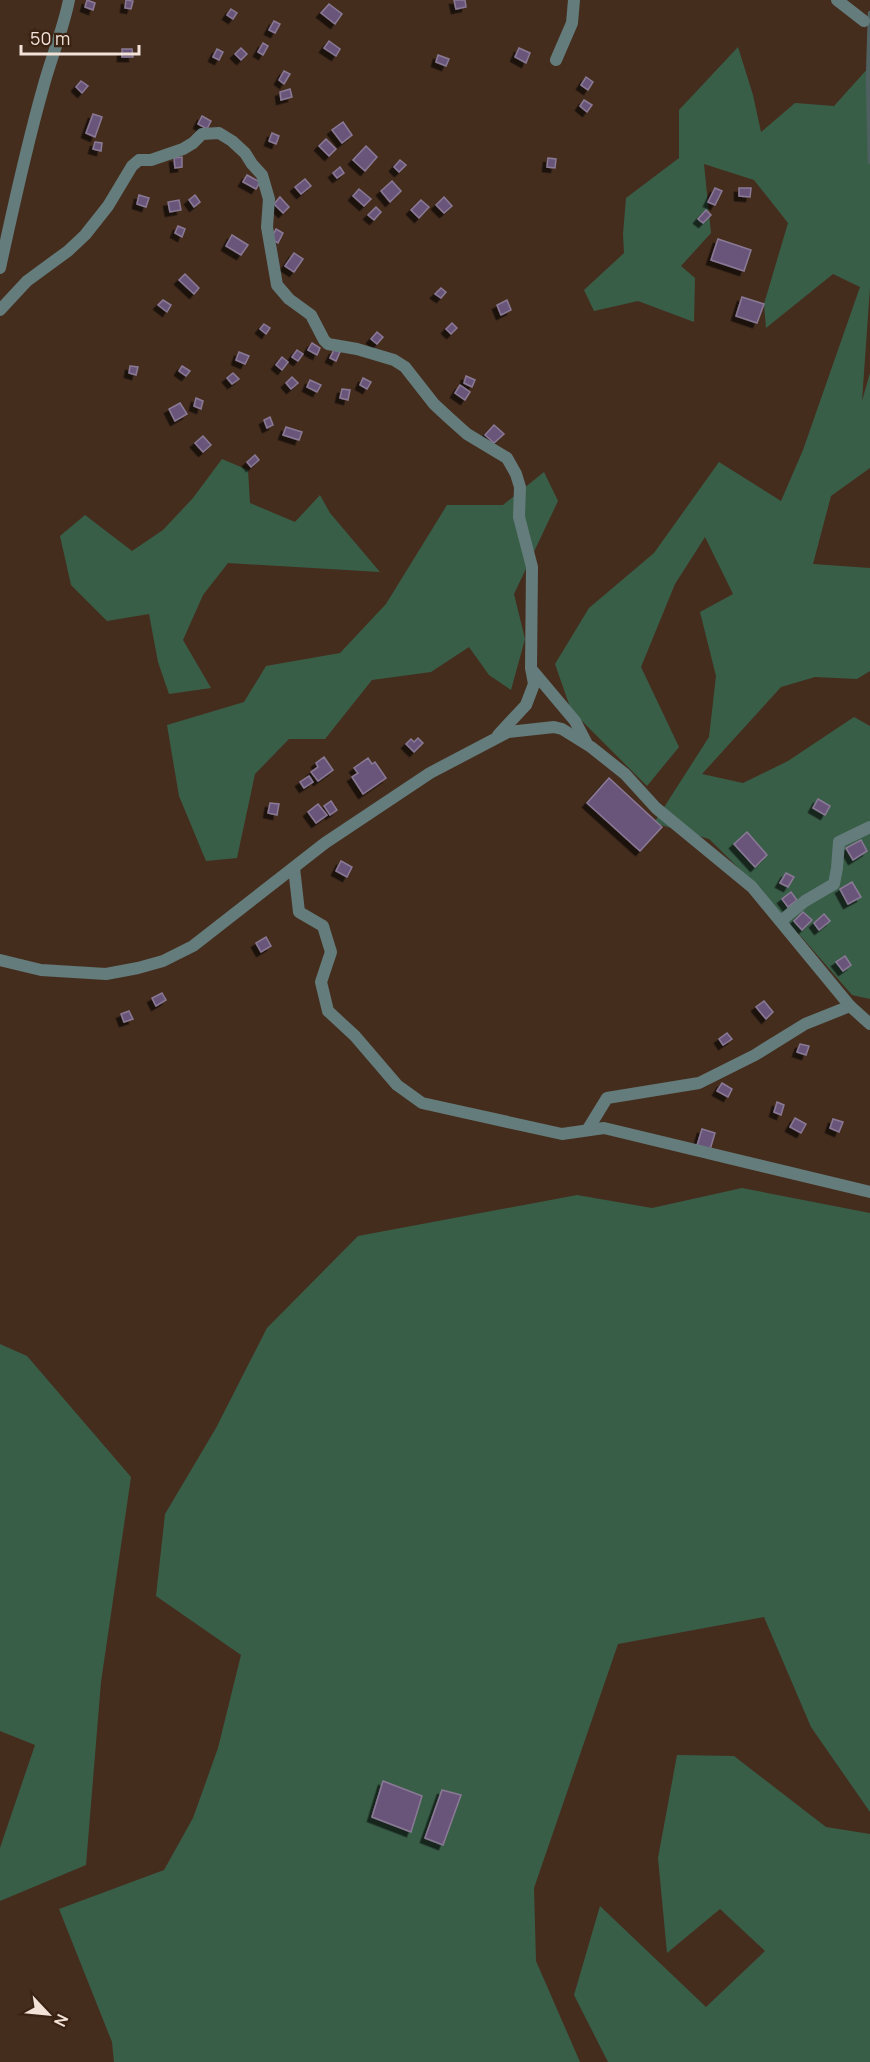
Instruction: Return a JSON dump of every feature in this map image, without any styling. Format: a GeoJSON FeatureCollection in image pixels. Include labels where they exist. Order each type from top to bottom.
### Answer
{"type":"FeatureCollection","features":[{"type":"Feature","properties":{"kind":"street"},"geometry":{"type":"LineString","coordinates":[[0,268],[30,133],[65,21],[69,0]]}},
{"type":"Feature","properties":{"kind":"street"},"geometry":{"type":"LineString","coordinates":[[556,60],[572,23],[574,0]]}},
{"type":"Feature","properties":{"kind":"street"},"geometry":{"type":"LineString","coordinates":[[837,0],[864,21]]}},
{"type":"Feature","properties":{"kind":"street"},"geometry":{"type":"LineString","coordinates":[[0,310],[27,281],[68,251],[85,235],[108,206],[132,166],[139,160],[151,160],[183,149],[202,134],[219,133],[232,141],[245,153],[262,175],[265,184],[269,199],[267,227],[277,285],[289,299],[311,315],[324,340],[328,344],[357,349],[394,360],[405,367],[434,404],[448,417],[467,434],[507,458],[512,466],[520,487],[519,517],[532,567],[531,668],[534,684],[526,705],[496,738]]}},
{"type":"Feature","properties":{"kind":"street"},"geometry":{"type":"LineString","coordinates":[[531,668],[575,721],[587,744]]}},
{"type":"Feature","properties":{"kind":"street"},"geometry":{"type":"LineString","coordinates":[[0,960],[40,970],[106,974],[155,963],[193,946],[325,843],[430,773],[508,732],[554,727],[562,729],[587,744],[625,774],[656,808],[752,886],[850,1006],[870,1024]]}},
{"type":"Feature","properties":{"kind":"street"},"geometry":{"type":"LineString","coordinates":[[781,921],[805,901],[834,884],[839,842],[870,827]]}},
{"type":"Feature","properties":{"kind":"street"},"geometry":{"type":"LineString","coordinates":[[294,868],[299,912],[323,926],[331,952],[321,982],[328,1011],[355,1036],[397,1085],[422,1103],[562,1134],[604,1128],[870,1191]]}},
{"type":"Feature","properties":{"kind":"street"},"geometry":{"type":"LineString","coordinates":[[588,1129],[607,1098],[699,1083],[755,1055],[805,1024],[850,1006]]}},
{"type":"Feature","properties":{"kind":"green space"},"geometry":{"type":"Polygon","coordinates":[[[738,47],[753,95],[761,132],[795,103],[834,106],[870,66],[870,287],[862,401],[870,373],[870,468],[831,496],[813,564],[870,568],[870,671],[857,679],[815,677],[781,687],[702,774],[743,783],[788,761],[854,717],[870,726],[870,999],[852,995],[759,888],[709,839],[654,823],[709,737],[716,676],[700,612],[733,594],[705,537],[675,584],[641,667],[679,747],[647,786],[571,710],[555,664],[589,608],[654,553],[719,462],[781,501],[803,450],[860,287],[833,274],[766,328],[764,304],[788,223],[754,180],[704,164],[711,233],[681,266],[695,278],[694,322],[638,301],[594,311],[584,290],[624,253],[626,198],[679,158],[679,110],[738,47]]]}},
{"type":"Feature","properties":{"kind":"green space"},"geometry":{"type":"Polygon","coordinates":[[[222,459],[248,470],[250,503],[295,522],[320,495],[330,513],[380,572],[228,563],[203,595],[183,640],[211,688],[169,694],[158,662],[149,614],[107,621],[71,585],[60,536],[85,515],[132,551],[163,530],[193,498],[222,459]]]}},
{"type":"Feature","properties":{"kind":"green space"},"geometry":{"type":"Polygon","coordinates":[[[544,472],[558,501],[514,594],[525,639],[511,690],[489,675],[469,647],[431,672],[372,680],[325,739],[289,739],[255,774],[237,858],[206,861],[179,796],[167,725],[244,702],[266,666],[340,653],[386,604],[447,505],[503,505],[544,472]]]}},
{"type":"Feature","properties":{"kind":"green space"},"geometry":{"type":"Polygon","coordinates":[[[742,1188],[870,1213],[870,1812],[811,1727],[764,1617],[618,1644],[534,1888],[536,1961],[580,2062],[114,2062],[112,2042],[59,1909],[164,1870],[193,1818],[218,1748],[241,1655],[156,1596],[165,1514],[216,1428],[267,1328],[358,1236],[577,1195],[652,1208],[742,1188]]]}},
{"type":"Feature","properties":{"kind":"green space"},"geometry":{"type":"Polygon","coordinates":[[[0,1344],[27,1356],[131,1477],[101,1682],[86,1865],[0,1901],[0,1848],[35,1745],[0,1731],[0,1344]]]}},
{"type":"Feature","properties":{"kind":"green space"},"geometry":{"type":"Polygon","coordinates":[[[677,1755],[734,1756],[826,1827],[870,1834],[870,2062],[608,2062],[574,1995],[600,1906],[706,2007],[765,1951],[720,1909],[667,1953],[658,1858],[677,1755]]]}},
{"type":"Feature","properties":{"kind":"building"},"geometry":{"type":"Polygon","coordinates":[[[87,0],[95,3],[93,10],[85,7],[87,0]]]}},
{"type":"Feature","properties":{"kind":"building"},"geometry":{"type":"Polygon","coordinates":[[[126,0],[133,1],[131,9],[125,8],[126,0]]]}},
{"type":"Feature","properties":{"kind":"building"},"geometry":{"type":"Polygon","coordinates":[[[454,0],[465,0],[466,7],[456,9],[454,0]]]}},
{"type":"Feature","properties":{"kind":"building"},"geometry":{"type":"Polygon","coordinates":[[[329,4],[342,14],[335,24],[321,13],[329,4]]]}},
{"type":"Feature","properties":{"kind":"building"},"geometry":{"type":"Polygon","coordinates":[[[231,9],[237,13],[233,19],[227,15],[231,9]]]}},
{"type":"Feature","properties":{"kind":"building"},"geometry":{"type":"Polygon","coordinates":[[[274,21],[280,24],[275,33],[269,30],[274,21]]]}},
{"type":"Feature","properties":{"kind":"building"},"geometry":{"type":"Polygon","coordinates":[[[329,41],[340,49],[336,56],[324,48],[329,41]]]}},
{"type":"Feature","properties":{"kind":"building"},"geometry":{"type":"Polygon","coordinates":[[[263,43],[268,46],[263,55],[258,52],[263,43]]]}},
{"type":"Feature","properties":{"kind":"building"},"geometry":{"type":"Polygon","coordinates":[[[241,48],[247,54],[241,60],[235,54],[241,48]]]}},
{"type":"Feature","properties":{"kind":"building"},"geometry":{"type":"Polygon","coordinates":[[[519,48],[530,53],[526,63],[515,57],[519,48]]]}},
{"type":"Feature","properties":{"kind":"building"},"geometry":{"type":"Polygon","coordinates":[[[122,49],[132,49],[133,57],[122,57],[122,49]]]}},
{"type":"Feature","properties":{"kind":"building"},"geometry":{"type":"Polygon","coordinates":[[[217,49],[223,52],[219,60],[213,57],[217,49]]]}},
{"type":"Feature","properties":{"kind":"building"},"geometry":{"type":"Polygon","coordinates":[[[438,55],[449,59],[446,66],[436,62],[438,55]]]}},
{"type":"Feature","properties":{"kind":"building"},"geometry":{"type":"Polygon","coordinates":[[[284,71],[290,74],[284,84],[279,80],[284,71]]]}},
{"type":"Feature","properties":{"kind":"building"},"geometry":{"type":"Polygon","coordinates":[[[586,77],[593,82],[588,90],[581,85],[586,77]]]}},
{"type":"Feature","properties":{"kind":"building"},"geometry":{"type":"Polygon","coordinates":[[[81,81],[88,86],[82,93],[76,87],[81,81]]]}},
{"type":"Feature","properties":{"kind":"building"},"geometry":{"type":"Polygon","coordinates":[[[290,89],[292,97],[281,100],[280,92],[290,89]]]}},
{"type":"Feature","properties":{"kind":"building"},"geometry":{"type":"Polygon","coordinates":[[[584,100],[592,105],[587,112],[580,106],[584,100]]]}},
{"type":"Feature","properties":{"kind":"building"},"geometry":{"type":"Polygon","coordinates":[[[93,114],[102,117],[95,137],[86,133],[93,114]]]}},
{"type":"Feature","properties":{"kind":"building"},"geometry":{"type":"Polygon","coordinates":[[[202,116],[211,121],[207,129],[198,124],[202,116]]]}},
{"type":"Feature","properties":{"kind":"building"},"geometry":{"type":"Polygon","coordinates":[[[343,122],[352,135],[342,143],[332,130],[343,122]]]}},
{"type":"Feature","properties":{"kind":"building"},"geometry":{"type":"Polygon","coordinates":[[[272,133],[279,136],[276,144],[269,141],[272,133]]]}},
{"type":"Feature","properties":{"kind":"building"},"geometry":{"type":"Polygon","coordinates":[[[326,139],[336,149],[329,156],[319,146],[326,139]]]}},
{"type":"Feature","properties":{"kind":"building"},"geometry":{"type":"Polygon","coordinates":[[[95,142],[102,143],[101,151],[93,149],[95,142]]]}},
{"type":"Feature","properties":{"kind":"building"},"geometry":{"type":"Polygon","coordinates":[[[366,146],[377,157],[365,171],[353,160],[366,146]]]}},
{"type":"Feature","properties":{"kind":"building"},"geometry":{"type":"Polygon","coordinates":[[[182,157],[182,167],[175,168],[174,158],[182,157]]]}},
{"type":"Feature","properties":{"kind":"building"},"geometry":{"type":"Polygon","coordinates":[[[548,158],[556,159],[555,168],[547,167],[548,158]]]}},
{"type":"Feature","properties":{"kind":"building"},"geometry":{"type":"Polygon","coordinates":[[[400,160],[406,165],[399,172],[394,167],[400,160]]]}},
{"type":"Feature","properties":{"kind":"building"},"geometry":{"type":"Polygon","coordinates":[[[340,167],[344,173],[337,178],[333,173],[340,167]]]}},
{"type":"Feature","properties":{"kind":"building"},"geometry":{"type":"Polygon","coordinates":[[[247,175],[260,182],[256,189],[243,182],[247,175]]]}},
{"type":"Feature","properties":{"kind":"building"},"geometry":{"type":"Polygon","coordinates":[[[305,179],[311,186],[301,194],[295,187],[305,179]]]}},
{"type":"Feature","properties":{"kind":"building"},"geometry":{"type":"Polygon","coordinates":[[[392,181],[401,191],[390,202],[381,191],[392,181]]]}},
{"type":"Feature","properties":{"kind":"building"},"geometry":{"type":"Polygon","coordinates":[[[715,188],[722,191],[715,205],[708,202],[715,188]]]}},
{"type":"Feature","properties":{"kind":"building"},"geometry":{"type":"Polygon","coordinates":[[[739,188],[751,188],[750,197],[739,196],[739,188]]]}},
{"type":"Feature","properties":{"kind":"building"},"geometry":{"type":"Polygon","coordinates":[[[359,189],[371,199],[364,206],[353,196],[359,189]]]}},
{"type":"Feature","properties":{"kind":"building"},"geometry":{"type":"Polygon","coordinates":[[[139,195],[149,198],[146,207],[137,204],[139,195]]]}},
{"type":"Feature","properties":{"kind":"building"},"geometry":{"type":"Polygon","coordinates":[[[195,195],[200,202],[194,207],[189,200],[195,195]]]}},
{"type":"Feature","properties":{"kind":"building"},"geometry":{"type":"Polygon","coordinates":[[[280,197],[289,207],[283,213],[274,204],[280,197]]]}},
{"type":"Feature","properties":{"kind":"building"},"geometry":{"type":"Polygon","coordinates":[[[444,197],[452,206],[444,213],[436,205],[444,197]]]}},
{"type":"Feature","properties":{"kind":"building"},"geometry":{"type":"Polygon","coordinates":[[[179,200],[181,210],[170,212],[168,202],[179,200]]]}},
{"type":"Feature","properties":{"kind":"building"},"geometry":{"type":"Polygon","coordinates":[[[421,200],[429,207],[419,218],[411,210],[421,200]]]}},
{"type":"Feature","properties":{"kind":"building"},"geometry":{"type":"Polygon","coordinates":[[[376,207],[381,212],[374,220],[368,215],[376,207]]]}},
{"type":"Feature","properties":{"kind":"building"},"geometry":{"type":"Polygon","coordinates":[[[706,210],[711,215],[703,223],[698,219],[706,210]]]}},
{"type":"Feature","properties":{"kind":"building"},"geometry":{"type":"Polygon","coordinates":[[[178,226],[185,229],[182,237],[175,233],[178,226]]]}},
{"type":"Feature","properties":{"kind":"building"},"geometry":{"type":"Polygon","coordinates":[[[276,229],[283,233],[278,243],[271,239],[276,229]]]}},
{"type":"Feature","properties":{"kind":"building"},"geometry":{"type":"Polygon","coordinates":[[[232,235],[248,245],[241,255],[226,246],[232,235]]]}},
{"type":"Feature","properties":{"kind":"building"},"geometry":{"type":"Polygon","coordinates":[[[718,239],[751,250],[744,271],[711,260],[718,239]]]}},
{"type":"Feature","properties":{"kind":"building"},"geometry":{"type":"Polygon","coordinates":[[[294,253],[303,259],[294,272],[285,266],[294,253]]]}},
{"type":"Feature","properties":{"kind":"building"},"geometry":{"type":"Polygon","coordinates":[[[185,274],[199,288],[194,294],[179,280],[185,274]]]}},
{"type":"Feature","properties":{"kind":"building"},"geometry":{"type":"Polygon","coordinates":[[[441,288],[446,292],[441,298],[435,294],[441,288]]]}},
{"type":"Feature","properties":{"kind":"building"},"geometry":{"type":"Polygon","coordinates":[[[742,297],[764,304],[757,323],[736,316],[742,297]]]}},
{"type":"Feature","properties":{"kind":"building"},"geometry":{"type":"Polygon","coordinates":[[[163,300],[171,305],[167,312],[158,305],[163,300]]]}},
{"type":"Feature","properties":{"kind":"building"},"geometry":{"type":"Polygon","coordinates":[[[507,300],[511,310],[501,315],[497,305],[507,300]]]}},
{"type":"Feature","properties":{"kind":"building"},"geometry":{"type":"Polygon","coordinates":[[[452,323],[457,328],[451,334],[446,329],[452,323]]]}},
{"type":"Feature","properties":{"kind":"building"},"geometry":{"type":"Polygon","coordinates":[[[264,324],[270,328],[266,334],[260,329],[264,324]]]}},
{"type":"Feature","properties":{"kind":"building"},"geometry":{"type":"Polygon","coordinates":[[[377,332],[383,337],[377,344],[371,339],[377,332]]]}},
{"type":"Feature","properties":{"kind":"building"},"geometry":{"type":"Polygon","coordinates":[[[312,343],[320,348],[317,355],[308,350],[312,343]]]}},
{"type":"Feature","properties":{"kind":"building"},"geometry":{"type":"Polygon","coordinates":[[[297,350],[303,354],[298,361],[292,357],[297,350]]]}},
{"type":"Feature","properties":{"kind":"building"},"geometry":{"type":"Polygon","coordinates":[[[334,350],[340,352],[336,361],[330,358],[334,350]]]}},
{"type":"Feature","properties":{"kind":"building"},"geometry":{"type":"Polygon","coordinates":[[[239,352],[249,356],[245,364],[236,360],[239,352]]]}},
{"type":"Feature","properties":{"kind":"building"},"geometry":{"type":"Polygon","coordinates":[[[282,357],[288,362],[282,370],[276,365],[282,357]]]}},
{"type":"Feature","properties":{"kind":"building"},"geometry":{"type":"Polygon","coordinates":[[[130,366],[138,367],[136,375],[129,373],[130,366]]]}},
{"type":"Feature","properties":{"kind":"building"},"geometry":{"type":"Polygon","coordinates":[[[182,366],[190,371],[186,376],[179,371],[182,366]]]}},
{"type":"Feature","properties":{"kind":"building"},"geometry":{"type":"Polygon","coordinates":[[[233,373],[239,379],[232,384],[227,378],[233,373]]]}},
{"type":"Feature","properties":{"kind":"building"},"geometry":{"type":"Polygon","coordinates":[[[466,376],[475,380],[472,387],[464,383],[466,376]]]}},
{"type":"Feature","properties":{"kind":"building"},"geometry":{"type":"Polygon","coordinates":[[[292,377],[298,383],[291,389],[286,383],[292,377]]]}},
{"type":"Feature","properties":{"kind":"building"},"geometry":{"type":"Polygon","coordinates":[[[363,378],[371,382],[367,389],[360,385],[363,378]]]}},
{"type":"Feature","properties":{"kind":"building"},"geometry":{"type":"Polygon","coordinates":[[[310,380],[321,385],[317,392],[307,387],[310,380]]]}},
{"type":"Feature","properties":{"kind":"building"},"geometry":{"type":"Polygon","coordinates":[[[460,385],[470,392],[465,400],[455,393],[460,385]]]}},
{"type":"Feature","properties":{"kind":"building"},"geometry":{"type":"Polygon","coordinates":[[[342,389],[350,390],[348,400],[340,398],[342,389]]]}},
{"type":"Feature","properties":{"kind":"building"},"geometry":{"type":"Polygon","coordinates":[[[196,398],[203,401],[201,409],[194,406],[196,398]]]}},
{"type":"Feature","properties":{"kind":"building"},"geometry":{"type":"Polygon","coordinates":[[[180,403],[187,414],[175,421],[169,409],[180,403]]]}},
{"type":"Feature","properties":{"kind":"building"},"geometry":{"type":"Polygon","coordinates":[[[270,417],[273,425],[267,428],[264,420],[270,417]]]}},
{"type":"Feature","properties":{"kind":"building"},"geometry":{"type":"Polygon","coordinates":[[[494,425],[504,434],[494,443],[485,435],[494,425]]]}},
{"type":"Feature","properties":{"kind":"building"},"geometry":{"type":"Polygon","coordinates":[[[286,427],[302,432],[299,440],[283,435],[286,427]]]}},
{"type":"Feature","properties":{"kind":"building"},"geometry":{"type":"Polygon","coordinates":[[[203,436],[211,445],[203,452],[195,443],[203,436]]]}},
{"type":"Feature","properties":{"kind":"building"},"geometry":{"type":"Polygon","coordinates":[[[255,455],[259,460],[251,467],[247,462],[255,455]]]}},
{"type":"Feature","properties":{"kind":"building"},"geometry":{"type":"Polygon","coordinates":[[[418,738],[423,743],[414,752],[406,744],[411,739],[414,742],[418,738]]]}},
{"type":"Feature","properties":{"kind":"building"},"geometry":{"type":"Polygon","coordinates":[[[324,757],[333,770],[318,781],[311,772],[318,767],[316,763],[324,757]]]}},
{"type":"Feature","properties":{"kind":"building"},"geometry":{"type":"Polygon","coordinates":[[[368,758],[372,764],[375,762],[386,778],[363,794],[352,777],[358,773],[354,768],[368,758]]]}},
{"type":"Feature","properties":{"kind":"building"},"geometry":{"type":"Polygon","coordinates":[[[309,776],[313,782],[304,788],[300,782],[309,776]]]}},
{"type":"Feature","properties":{"kind":"building"},"geometry":{"type":"Polygon","coordinates":[[[609,778],[662,827],[640,851],[587,803],[609,778]]]}},
{"type":"Feature","properties":{"kind":"building"},"geometry":{"type":"Polygon","coordinates":[[[818,799],[830,806],[825,815],[813,808],[818,799]]]}},
{"type":"Feature","properties":{"kind":"building"},"geometry":{"type":"Polygon","coordinates":[[[331,801],[337,810],[330,815],[324,806],[331,801]]]}},
{"type":"Feature","properties":{"kind":"building"},"geometry":{"type":"Polygon","coordinates":[[[270,803],[279,804],[277,815],[268,813],[270,803]]]}},
{"type":"Feature","properties":{"kind":"building"},"geometry":{"type":"Polygon","coordinates":[[[318,804],[327,815],[316,823],[308,812],[318,804]]]}},
{"type":"Feature","properties":{"kind":"building"},"geometry":{"type":"Polygon","coordinates":[[[747,832],[767,855],[755,867],[734,844],[747,832]]]}},
{"type":"Feature","properties":{"kind":"building"},"geometry":{"type":"Polygon","coordinates":[[[861,840],[867,851],[853,860],[846,848],[861,840]]]}},
{"type":"Feature","properties":{"kind":"building"},"geometry":{"type":"Polygon","coordinates":[[[341,861],[352,867],[347,877],[336,871],[341,861]]]}},
{"type":"Feature","properties":{"kind":"building"},"geometry":{"type":"Polygon","coordinates":[[[786,873],[794,877],[788,887],[780,883],[786,873]]]}},
{"type":"Feature","properties":{"kind":"building"},"geometry":{"type":"Polygon","coordinates":[[[852,882],[861,897],[848,904],[840,889],[852,882]]]}},
{"type":"Feature","properties":{"kind":"building"},"geometry":{"type":"Polygon","coordinates":[[[791,892],[797,900],[788,907],[782,899],[791,892]]]}},
{"type":"Feature","properties":{"kind":"building"},"geometry":{"type":"Polygon","coordinates":[[[803,912],[812,920],[802,930],[794,921],[803,912]]]}},
{"type":"Feature","properties":{"kind":"building"},"geometry":{"type":"Polygon","coordinates":[[[824,914],[830,921],[819,930],[814,923],[824,914]]]}},
{"type":"Feature","properties":{"kind":"building"},"geometry":{"type":"Polygon","coordinates":[[[266,937],[271,946],[261,952],[256,943],[266,937]]]}},
{"type":"Feature","properties":{"kind":"building"},"geometry":{"type":"Polygon","coordinates":[[[845,956],[851,965],[843,971],[836,962],[845,956]]]}},
{"type":"Feature","properties":{"kind":"building"},"geometry":{"type":"Polygon","coordinates":[[[162,993],[166,1000],[156,1006],[152,998],[162,993]]]}},
{"type":"Feature","properties":{"kind":"building"},"geometry":{"type":"Polygon","coordinates":[[[764,1001],[773,1012],[766,1019],[756,1007],[764,1001]]]}},
{"type":"Feature","properties":{"kind":"building"},"geometry":{"type":"Polygon","coordinates":[[[129,1011],[133,1019],[124,1022],[121,1014],[129,1011]]]}},
{"type":"Feature","properties":{"kind":"building"},"geometry":{"type":"Polygon","coordinates":[[[727,1033],[732,1039],[723,1045],[719,1039],[727,1033]]]}},
{"type":"Feature","properties":{"kind":"building"},"geometry":{"type":"Polygon","coordinates":[[[800,1044],[809,1046],[806,1055],[797,1052],[800,1044]]]}},
{"type":"Feature","properties":{"kind":"building"},"geometry":{"type":"Polygon","coordinates":[[[722,1083],[732,1089],[728,1097],[717,1091],[722,1083]]]}},
{"type":"Feature","properties":{"kind":"building"},"geometry":{"type":"Polygon","coordinates":[[[777,1102],[784,1105],[781,1115],[774,1112],[777,1102]]]}},
{"type":"Feature","properties":{"kind":"building"},"geometry":{"type":"Polygon","coordinates":[[[795,1118],[806,1124],[801,1133],[790,1127],[795,1118]]]}},
{"type":"Feature","properties":{"kind":"building"},"geometry":{"type":"Polygon","coordinates":[[[833,1119],[843,1122],[839,1132],[830,1128],[833,1119]]]}},
{"type":"Feature","properties":{"kind":"building"},"geometry":{"type":"Polygon","coordinates":[[[702,1129],[715,1133],[709,1153],[696,1149],[702,1129]]]}},
{"type":"Feature","properties":{"kind":"building"},"geometry":{"type":"Polygon","coordinates":[[[383,1781],[422,1796],[411,1832],[372,1817],[383,1781]]]}},
{"type":"Feature","properties":{"kind":"building"},"geometry":{"type":"Polygon","coordinates":[[[442,1790],[461,1795],[443,1845],[425,1838],[442,1790]]]}},
{"type":"Feature","properties":{"kind":"waterway"},"geometry":{"type":"LineString","coordinates":[[870,13],[868,79],[870,162]]}}]}
